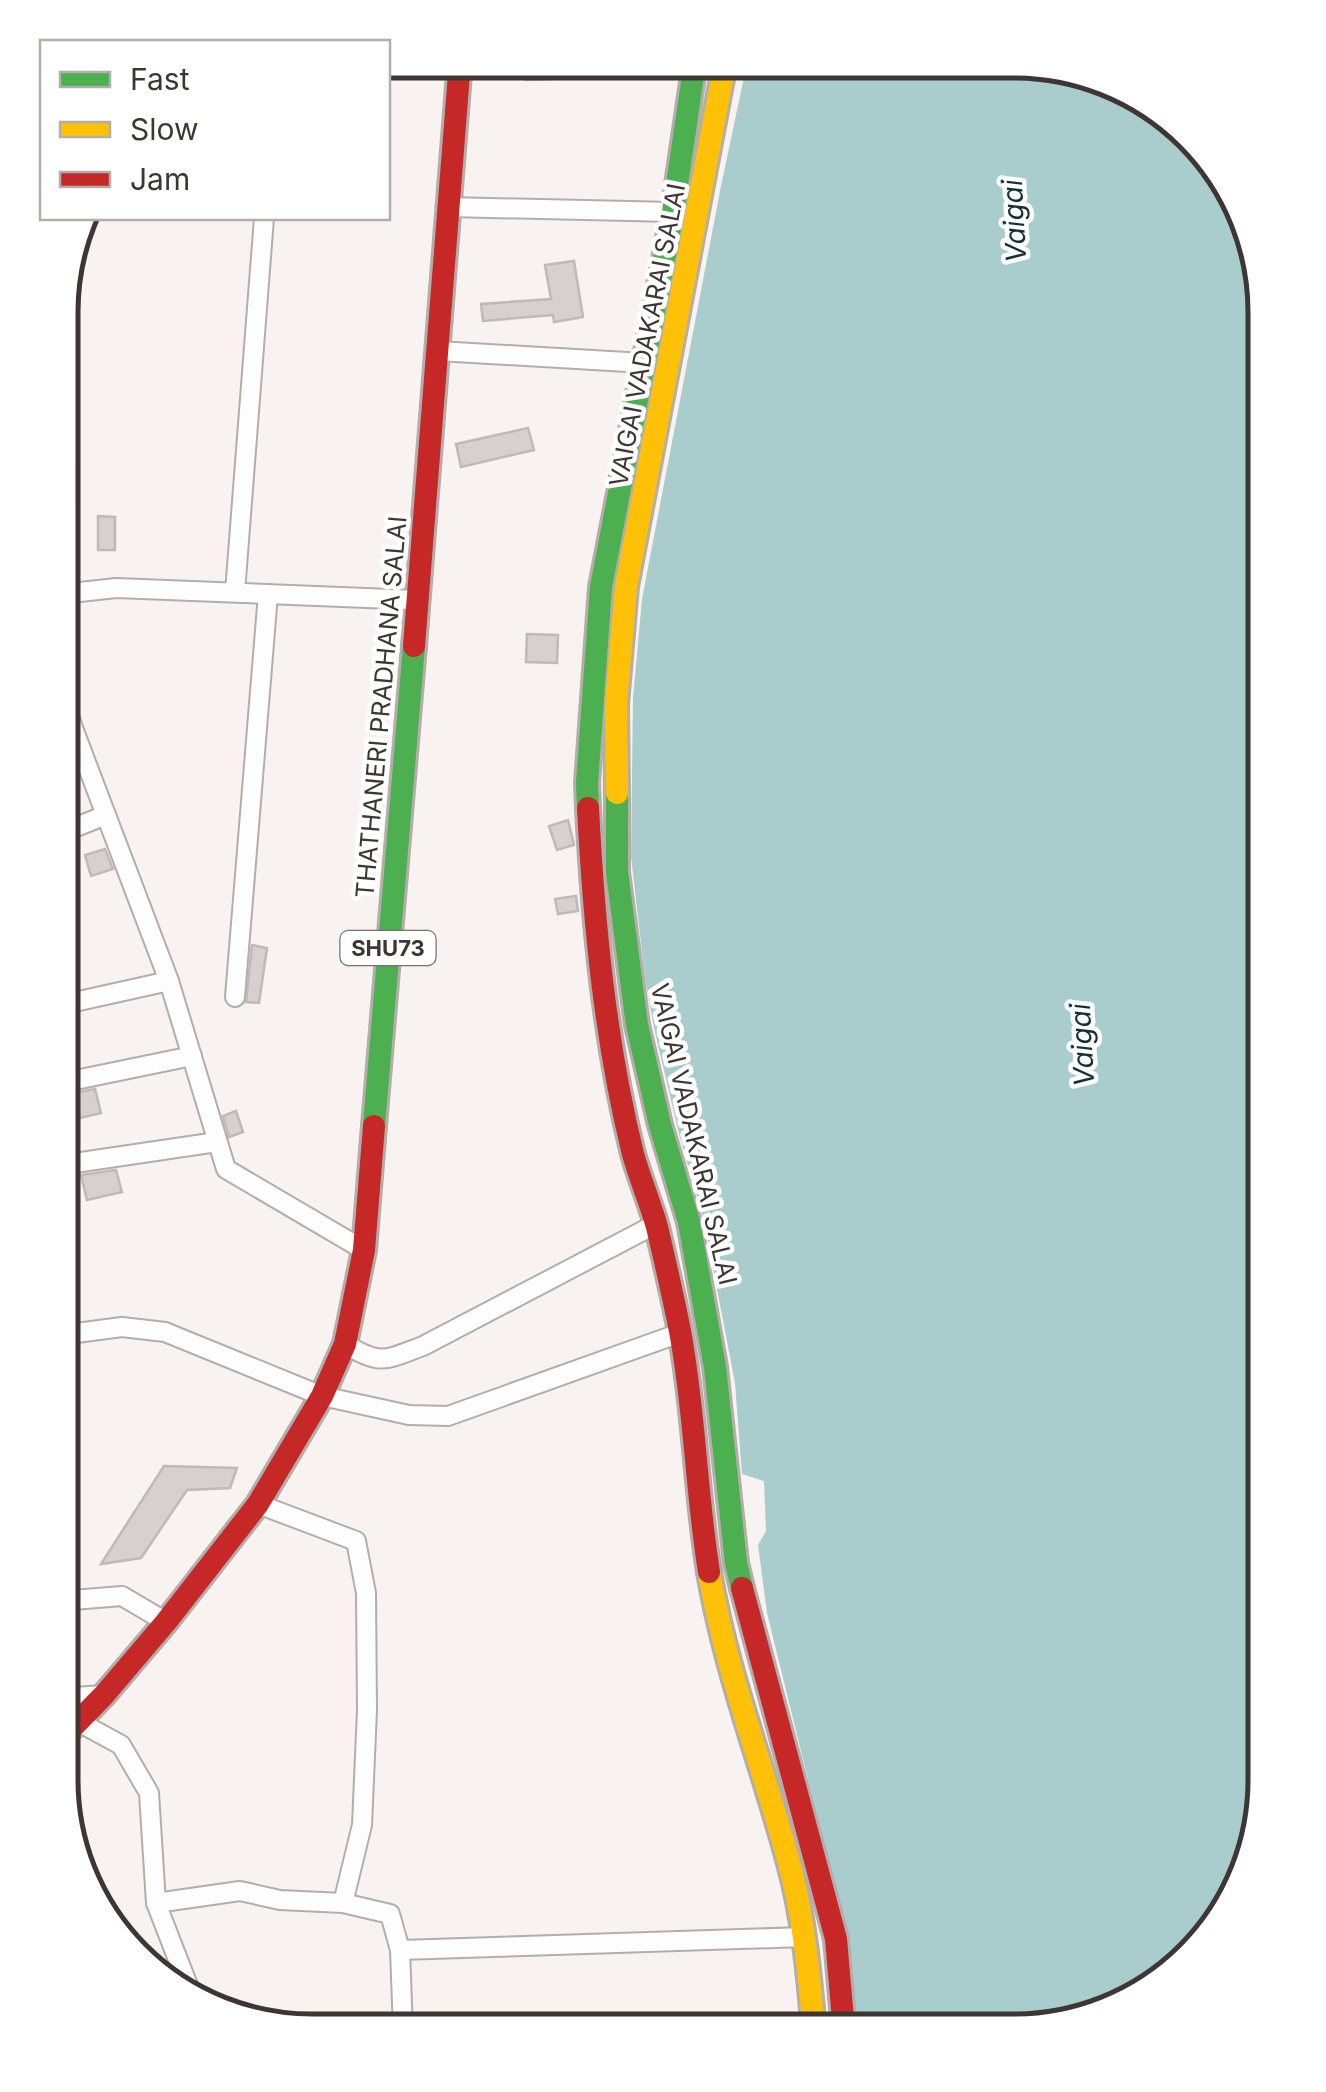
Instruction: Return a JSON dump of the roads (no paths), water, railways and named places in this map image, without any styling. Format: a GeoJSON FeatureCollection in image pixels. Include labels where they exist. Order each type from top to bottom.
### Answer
{"type":"FeatureCollection","features":[{"type":"Feature","properties":{"kind":"main road","name":"THATHANERI PRADHANA SALAI"},"geometry":{"type":"LineString","coordinates":[[78,1720],[166,1622],[258,1504],[322,1396],[345,1344],[364,1250],[459,78]]}},
{"type":"Feature","properties":{"kind":"main road","name":"VAIGAI VADAKARAI SALAI"},"geometry":{"type":"LineString","coordinates":[[693,78],[673,212],[601,586],[588,783],[593,902],[613,1059],[680,1333],[695,1436],[701,1522],[718,1621],[790,1867],[806,1937],[812,2014]]}},
{"type":"Feature","properties":{"kind":"main road","name":"VAIGAI VADAKARAI SALAI"},"geometry":{"type":"LineString","coordinates":[[722,78],[626,587],[616,704],[617,872],[637,1025],[660,1125],[689,1222],[715,1367],[736,1564],[836,1939],[842,2014]]}},
{"type":"Feature","properties":{"kind":"street"},"geometry":{"type":"LineString","coordinates":[[448,207],[673,212]]}},
{"type":"Feature","properties":{"kind":"street"},"geometry":{"type":"LineString","coordinates":[[235,592],[264,220]]}},
{"type":"Feature","properties":{"kind":"street"},"geometry":{"type":"LineString","coordinates":[[438,351],[644,362]]}},
{"type":"Feature","properties":{"kind":"street"},"geometry":{"type":"LineString","coordinates":[[78,592],[116,588],[416,600]]}},
{"type":"Feature","properties":{"kind":"street"},"geometry":{"type":"LineString","coordinates":[[234,997],[268,594]]}},
{"type":"Feature","properties":{"kind":"street"},"geometry":{"type":"LineString","coordinates":[[78,743],[169,981],[226,1169],[364,1250]]}},
{"type":"Feature","properties":{"kind":"street"},"geometry":{"type":"LineString","coordinates":[[78,826],[106,815]]}},
{"type":"Feature","properties":{"kind":"street"},"geometry":{"type":"LineString","coordinates":[[78,1001],[169,981]]}},
{"type":"Feature","properties":{"kind":"street"},"geometry":{"type":"LineString","coordinates":[[78,1079],[192,1056]]}},
{"type":"Feature","properties":{"kind":"street"},"geometry":{"type":"LineString","coordinates":[[78,1163],[218,1142]]}},
{"type":"Feature","properties":{"kind":"street"},"geometry":{"type":"LineString","coordinates":[[345,1344],[369,1358],[382,1359],[424,1346],[656,1224]]}},
{"type":"Feature","properties":{"kind":"street"},"geometry":{"type":"LineString","coordinates":[[78,1333],[122,1327],[165,1332],[322,1396],[408,1415],[448,1416],[680,1333]]}},
{"type":"Feature","properties":{"kind":"street"},"geometry":{"type":"LineString","coordinates":[[258,1504],[356,1540],[366,1593],[368,1710],[362,1825],[343,1902]]}},
{"type":"Feature","properties":{"kind":"street"},"geometry":{"type":"LineString","coordinates":[[78,1600],[122,1596],[166,1622]]}},
{"type":"Feature","properties":{"kind":"street"},"geometry":{"type":"LineString","coordinates":[[78,1696],[104,1694]]}},
{"type":"Feature","properties":{"kind":"street"},"geometry":{"type":"LineString","coordinates":[[78,1722],[121,1745],[148,1793],[156,1903],[184,1976]]}},
{"type":"Feature","properties":{"kind":"street"},"geometry":{"type":"LineString","coordinates":[[156,1903],[240,1891],[280,1900],[343,1902],[390,1914],[400,1950],[402,2014]]}},
{"type":"Feature","properties":{"kind":"street"},"geometry":{"type":"LineString","coordinates":[[400,1950],[806,1937]]}},
{"type":"Feature","properties":{"kind":"water","name":"Vaigai"},"geometry":{"type":"Polygon","coordinates":[[[744,78],[1045,80],[1104,95],[1157,126],[1180,146],[1217,195],[1231,222],[1244,266],[1248,312],[1248,1796],[1241,1841],[1231,1870],[1200,1923],[1180,1946],[1131,1983],[1104,1997],[1060,2010],[1014,2014],[855,2014],[848,1942],[767,1613],[758,1545],[766,1531],[764,1481],[742,1474],[735,1383],[704,1221],[654,1028],[631,856],[633,698],[642,599],[744,78]]]}}]}
